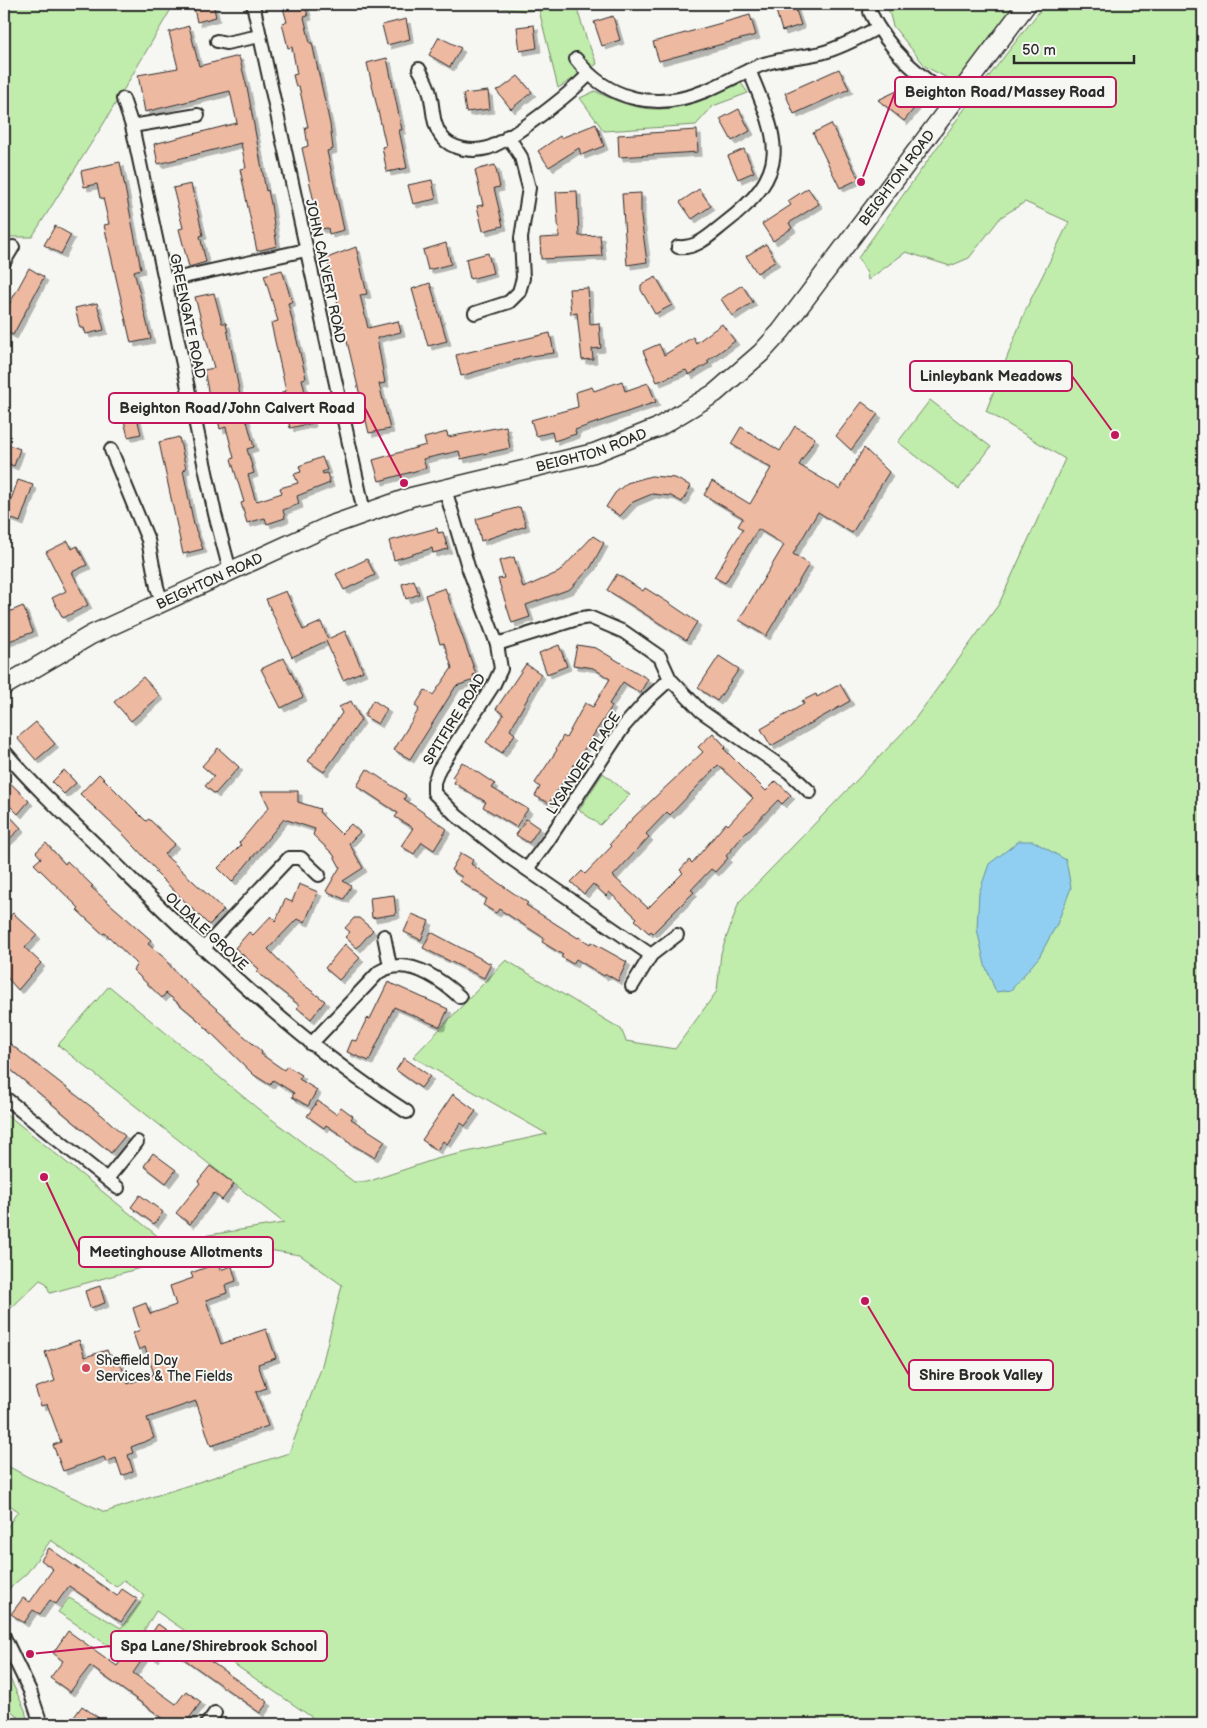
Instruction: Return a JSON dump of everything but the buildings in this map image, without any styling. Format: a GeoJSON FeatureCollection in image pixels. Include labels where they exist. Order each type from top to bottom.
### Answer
{"type":"FeatureCollection","features":[{"type":"Feature","properties":{"kind":"street","name":"JOHN CALVERT ROAD"},"geometry":{"type":"LineString","coordinates":[[253,4],[364,512]]}},
{"type":"Feature","properties":{"kind":"street","name":"BEIGHTON ROAD"},"geometry":{"type":"LineString","coordinates":[[4,686],[92,635],[329,526],[364,512],[445,489],[611,448],[657,428],[715,393],[750,363],[781,331],[1027,4]]}},
{"type":"Feature","properties":{"kind":"street"},"geometry":{"type":"LineString","coordinates":[[870,12],[877,28],[893,50],[913,70],[954,102]]}},
{"type":"Feature","properties":{"kind":"street"},"geometry":{"type":"LineString","coordinates":[[576,59],[589,74],[614,92],[630,99],[666,102],[699,93],[749,70],[780,60],[822,52],[849,42],[877,28]]}},
{"type":"Feature","properties":{"kind":"street"},"geometry":{"type":"LineString","coordinates":[[217,41],[226,43],[260,36]]}},
{"type":"Feature","properties":{"kind":"street"},"geometry":{"type":"LineString","coordinates":[[419,70],[429,90],[432,116],[443,138],[464,150],[477,150],[489,147],[508,136],[566,96],[589,74]]}},
{"type":"Feature","properties":{"kind":"street"},"geometry":{"type":"LineString","coordinates":[[678,247],[696,245],[714,233],[744,209],[760,192],[770,175],[774,158],[775,139],[770,118],[749,70]]}},
{"type":"Feature","properties":{"kind":"street","name":"GREENGATE ROAD"},"geometry":{"type":"LineString","coordinates":[[123,99],[132,126],[230,571]]}},
{"type":"Feature","properties":{"kind":"street"},"geometry":{"type":"LineString","coordinates":[[132,126],[198,115]]}},
{"type":"Feature","properties":{"kind":"street"},"geometry":{"type":"LineString","coordinates":[[475,313],[509,302],[519,292],[523,278],[521,238],[529,188],[521,157],[508,136]]}},
{"type":"Feature","properties":{"kind":"street"},"geometry":{"type":"LineString","coordinates":[[4,262],[13,247]]}},
{"type":"Feature","properties":{"kind":"street"},"geometry":{"type":"LineString","coordinates":[[165,281],[306,250]]}},
{"type":"Feature","properties":{"kind":"street"},"geometry":{"type":"LineString","coordinates":[[111,450],[148,540],[157,587],[162,602]]}},
{"type":"Feature","properties":{"kind":"street","name":"SPITFIRE ROAD"},"geometry":{"type":"LineString","coordinates":[[445,489],[469,570],[497,644],[501,669],[494,684],[439,769],[434,782],[434,793],[456,816],[526,869]]}},
{"type":"Feature","properties":{"kind":"street"},"geometry":{"type":"LineString","coordinates":[[497,644],[577,618],[589,617],[624,632],[660,657],[670,679],[700,711],[789,772],[810,792]]}},
{"type":"Feature","properties":{"kind":"street","name":"LYSANDER PLACE"},"geometry":{"type":"LineString","coordinates":[[526,869],[547,842],[624,726],[648,699],[670,679]]}},
{"type":"Feature","properties":{"kind":"street","name":"OLDALE GROVE"},"geometry":{"type":"LineString","coordinates":[[4,751],[203,949],[311,1044],[354,1078],[407,1112]]}},
{"type":"Feature","properties":{"kind":"street"},"geometry":{"type":"LineString","coordinates":[[203,949],[289,858],[301,858],[319,875]]}},
{"type":"Feature","properties":{"kind":"street"},"geometry":{"type":"LineString","coordinates":[[526,869],[651,955]]}},
{"type":"Feature","properties":{"kind":"street"},"geometry":{"type":"LineString","coordinates":[[632,986],[651,955],[678,935]]}},
{"type":"Feature","properties":{"kind":"street"},"geometry":{"type":"LineString","coordinates":[[384,936],[390,966]]}},
{"type":"Feature","properties":{"kind":"street"},"geometry":{"type":"LineString","coordinates":[[311,1044],[379,972],[390,966],[410,967],[425,973],[440,981],[460,997]]}},
{"type":"Feature","properties":{"kind":"street"},"geometry":{"type":"LineString","coordinates":[[4,1097],[118,1188]]}},
{"type":"Feature","properties":{"kind":"street"},"geometry":{"type":"LineString","coordinates":[[107,1178],[137,1142]]}},
{"type":"Feature","properties":{"kind":"street"},"geometry":{"type":"LineString","coordinates":[[4,1637],[30,1691],[41,1724]]}},
{"type":"Feature","properties":{"kind":"street"},"geometry":{"type":"LineString","coordinates":[[207,1724],[215,1713]]}},
{"type":"Feature","properties":{"kind":"green space"},"geometry":{"type":"Polygon","coordinates":[[[4,4],[174,4],[104,123],[32,237],[8,237],[4,243],[4,4]]]}},
{"type":"Feature","properties":{"kind":"green space"},"geometry":{"type":"Polygon","coordinates":[[[468,4],[592,4],[576,6],[597,64],[558,88],[539,10],[526,11],[468,4]]]}},
{"type":"Feature","properties":{"kind":"green space"},"geometry":{"type":"Polygon","coordinates":[[[887,4],[1020,4],[959,84],[926,67],[893,26],[887,4]]]}},
{"type":"Feature","properties":{"kind":"green space"},"geometry":{"type":"Polygon","coordinates":[[[1045,4],[1203,4],[1203,1724],[318,1724],[319,1722],[156,1611],[140,1637],[135,1635],[121,1654],[58,1612],[69,1598],[121,1628],[145,1596],[124,1580],[116,1587],[51,1540],[27,1573],[4,1593],[4,1532],[18,1511],[4,1501],[4,1464],[105,1512],[289,1453],[321,1369],[342,1285],[300,1255],[243,1246],[184,1256],[50,1293],[46,1283],[40,1280],[4,1315],[4,1112],[165,1242],[284,1223],[58,1045],[109,986],[257,1108],[354,1182],[367,1182],[436,1159],[547,1134],[413,1057],[506,960],[621,1029],[626,1041],[675,1049],[717,991],[721,953],[739,902],[912,723],[999,604],[1065,459],[986,411],[1026,309],[1069,222],[1025,202],[1001,217],[969,258],[950,266],[906,252],[868,280],[867,273],[858,258],[976,93],[1045,4]]]}},
{"type":"Feature","properties":{"kind":"green space"},"geometry":{"type":"Polygon","coordinates":[[[741,83],[748,93],[713,106],[696,125],[604,131],[580,98],[595,91],[617,101],[636,106],[653,109],[669,108],[702,100],[741,83]]]}},
{"type":"Feature","properties":{"kind":"green space"},"geometry":{"type":"Polygon","coordinates":[[[930,400],[991,447],[959,489],[898,442],[930,400]]]}},
{"type":"Feature","properties":{"kind":"green space"},"geometry":{"type":"Polygon","coordinates":[[[603,773],[630,795],[600,825],[579,810],[603,773]]]}},
{"type":"Feature","properties":{"kind":"green space"},"geometry":{"type":"Polygon","coordinates":[[[4,1666],[25,1710],[28,1724],[14,1724],[19,1717],[4,1706],[4,1666]]]}},
{"type":"Feature","properties":{"kind":"water"},"geometry":{"type":"Polygon","coordinates":[[[1019,841],[1033,841],[1066,860],[1071,888],[1057,924],[1039,957],[1011,990],[996,992],[985,965],[977,929],[979,893],[989,864],[1019,841]]]}},
{"type":"Feature","properties":{"kind":"place","name":"Beighton Road/Massey Road"},"geometry":{"type":"Point","coordinates":[861,182]}},
{"type":"Feature","properties":{"kind":"place","name":"Linleybank Meadows"},"geometry":{"type":"Point","coordinates":[1115,435]}},
{"type":"Feature","properties":{"kind":"place","name":"Beighton Road/John Calvert Road"},"geometry":{"type":"Point","coordinates":[404,483]}},
{"type":"Feature","properties":{"kind":"place","name":"Meetinghouse Allotments"},"geometry":{"type":"Point","coordinates":[44,1177]}},
{"type":"Feature","properties":{"kind":"place","name":"Shire Brook Valley"},"geometry":{"type":"Point","coordinates":[865,1301]}},
{"type":"Feature","properties":{"kind":"place","name":"Sheffield Day Services & The Fields"},"geometry":{"type":"Point","coordinates":[86,1368]}},
{"type":"Feature","properties":{"kind":"place","name":"Spa Lane/Shirebrook School"},"geometry":{"type":"Point","coordinates":[30,1654]}}]}
